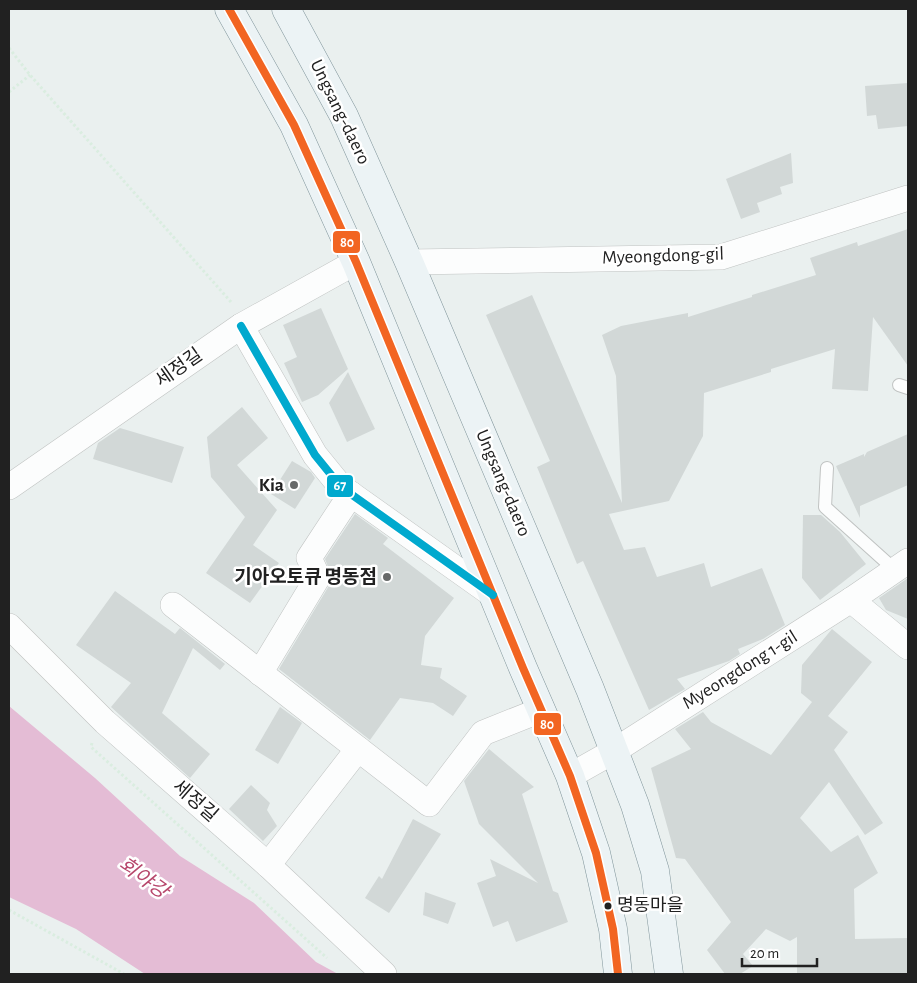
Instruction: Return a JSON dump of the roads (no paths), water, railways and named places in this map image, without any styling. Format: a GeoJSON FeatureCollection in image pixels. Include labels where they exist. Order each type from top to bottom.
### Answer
{"type":"FeatureCollection","features":[{"type":"Feature","properties":{"kind":"main road"},"geometry":{"type":"LineString","coordinates":[[229,9],[294,125],[356,262],[493,595],[570,776],[596,853],[613,929],[618,974]]}},
{"type":"Feature","properties":{"kind":"main road","name":"Ungsang-daero"},"geometry":{"type":"LineString","coordinates":[[286,9],[344,116],[409,262],[570,641],[614,751],[635,805],[655,872],[669,974]]}},
{"type":"Feature","properties":{"kind":"street","name":"Myeongdong-gil"},"geometry":{"type":"LineString","coordinates":[[409,262],[721,257],[908,198]]}},
{"type":"Feature","properties":{"kind":"street","name":"세정길"},"geometry":{"type":"LineString","coordinates":[[9,486],[244,324],[356,262]]}},
{"type":"Feature","properties":{"kind":"street"},"geometry":{"type":"LineString","coordinates":[[244,324],[315,455],[341,487],[493,595]]}},
{"type":"Feature","properties":{"kind":"street"},"geometry":{"type":"LineString","coordinates":[[260,673],[318,577],[309,558],[351,494]]}},
{"type":"Feature","properties":{"kind":"street","name":"Myeongdong 1-gil"},"geometry":{"type":"LineString","coordinates":[[570,776],[614,751],[902,566]]}},
{"type":"Feature","properties":{"kind":"street"},"geometry":{"type":"LineString","coordinates":[[851,600],[908,647]]}},
{"type":"Feature","properties":{"kind":"street"},"geometry":{"type":"LineString","coordinates":[[172,605],[429,804],[483,733],[541,710]]}},
{"type":"Feature","properties":{"kind":"street","name":"세정길"},"geometry":{"type":"LineString","coordinates":[[9,626],[104,722],[268,865],[384,974]]}},
{"type":"Feature","properties":{"kind":"street"},"geometry":{"type":"LineString","coordinates":[[268,865],[358,749]]}},
{"type":"Feature","properties":{"kind":"lane"},"geometry":{"type":"LineString","coordinates":[[827,468],[825,507],[902,566]]}},
{"type":"Feature","properties":{"kind":"water","name":"회야강"},"geometry":{"type":"Polygon","coordinates":[[[9,706],[95,778],[180,856],[254,903],[316,962],[338,974],[145,974],[76,929],[9,897],[9,706]]]}},
{"type":"Feature","properties":{"kind":"place","name":"Kia"},"geometry":{"type":"Point","coordinates":[294,485]}},
{"type":"Feature","properties":{"kind":"place","name":"기아오토큐 명동점"},"geometry":{"type":"Point","coordinates":[387,577]}},
{"type":"Feature","properties":{"kind":"place","name":"명동마을"},"geometry":{"type":"Point","coordinates":[608,906]}}]}
